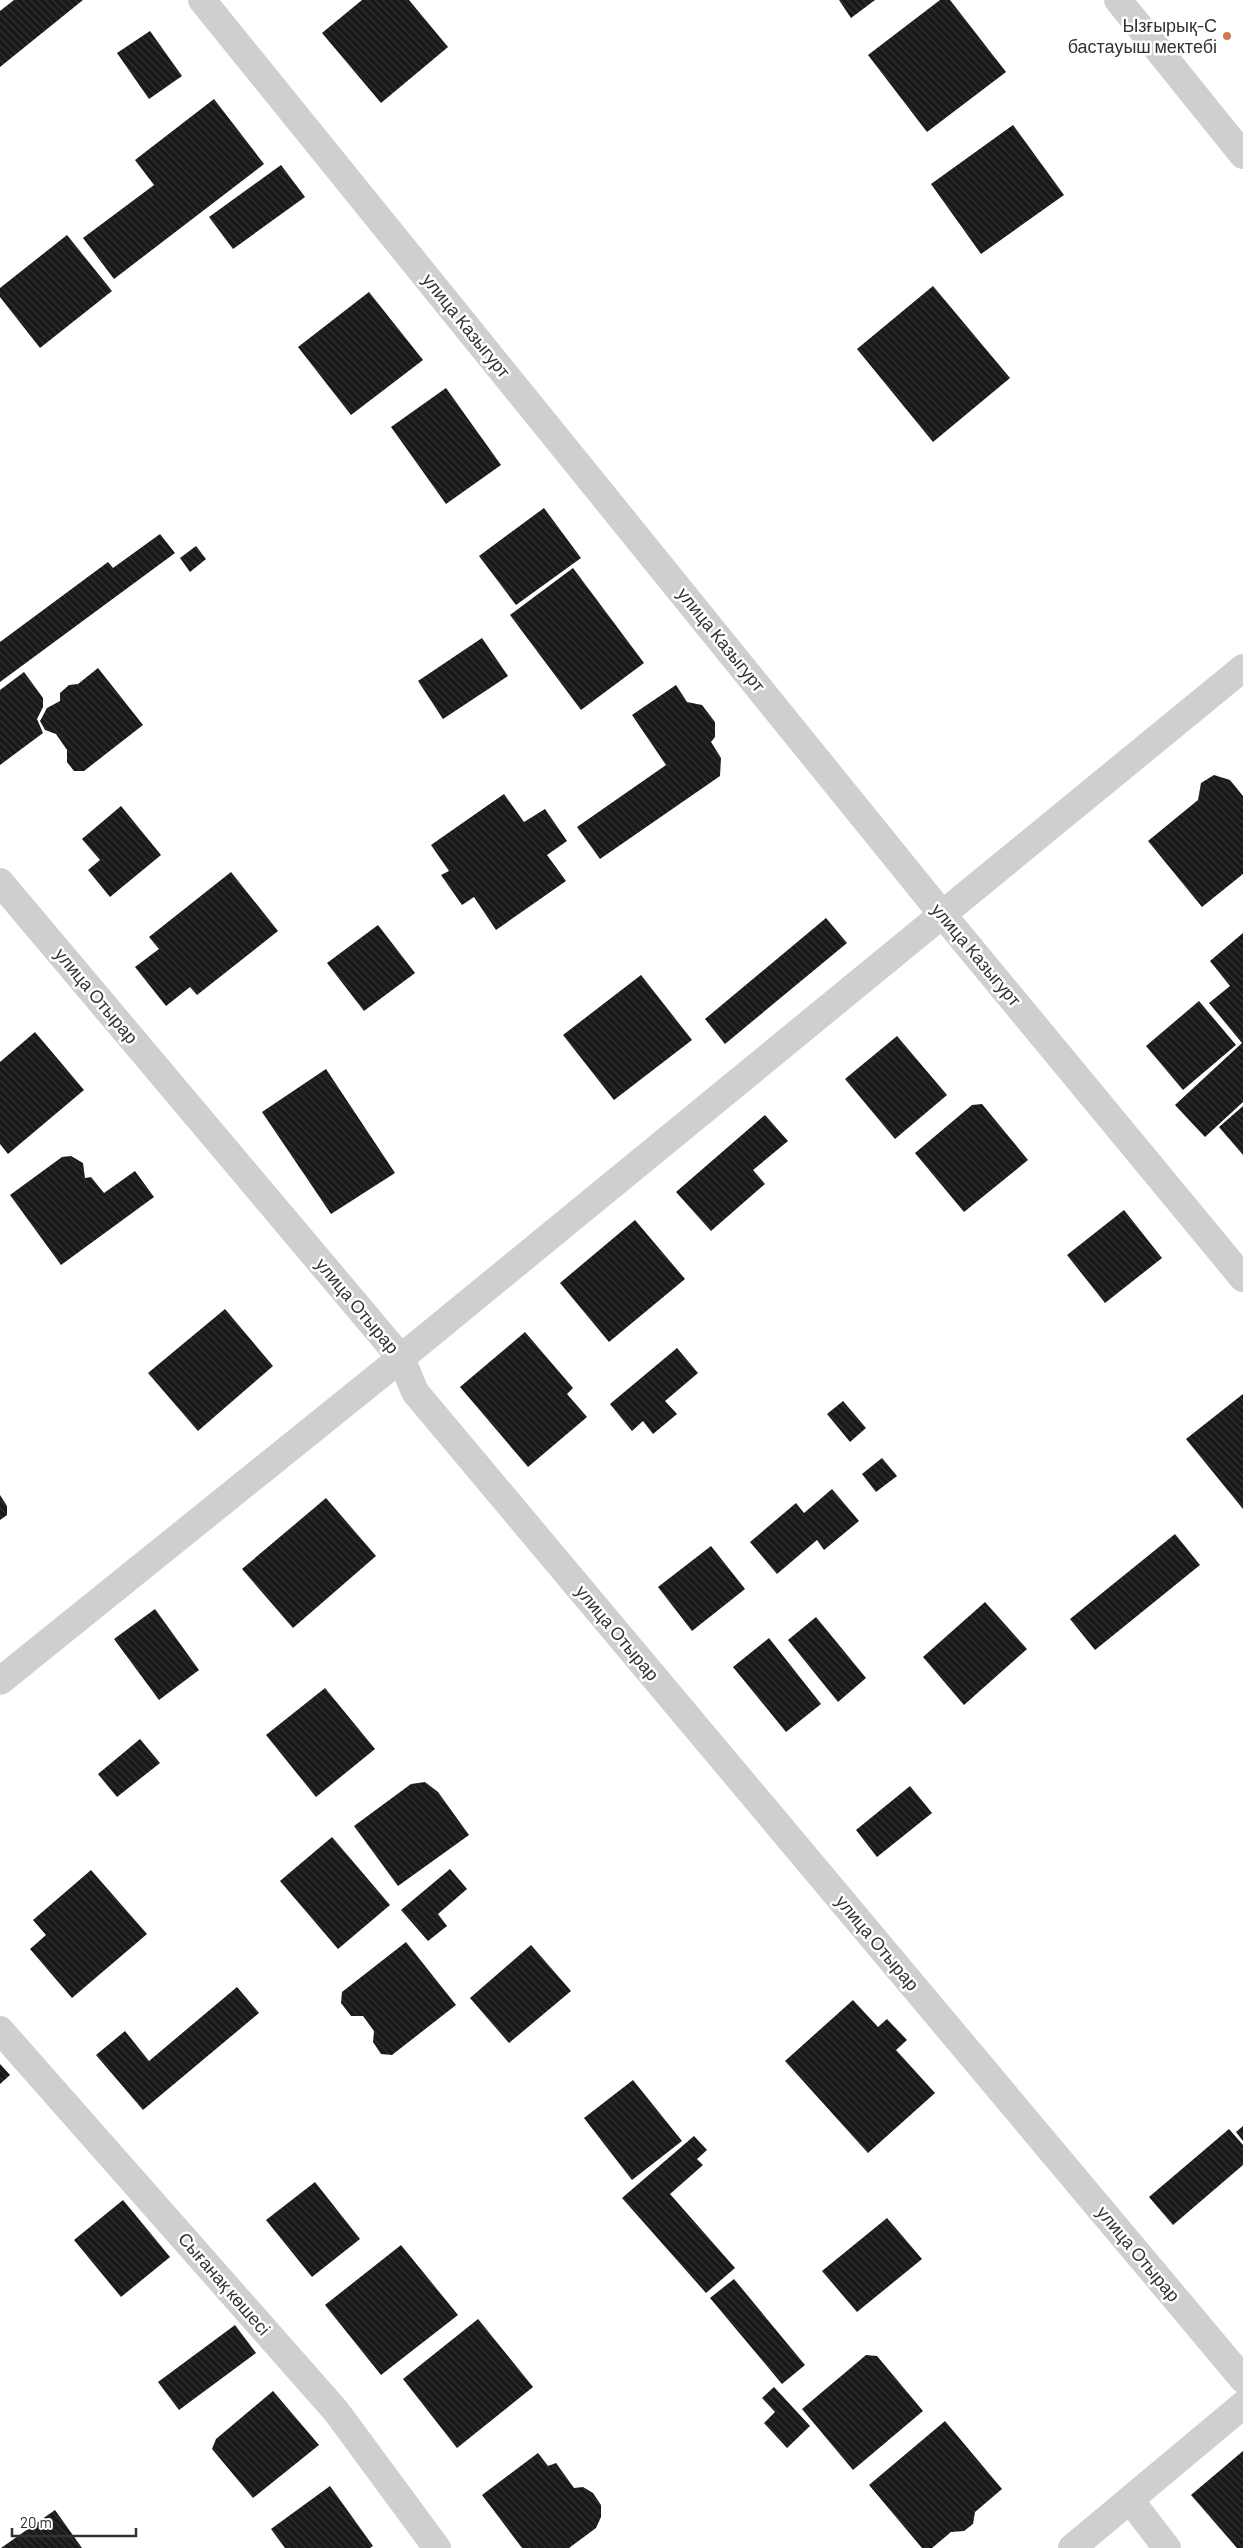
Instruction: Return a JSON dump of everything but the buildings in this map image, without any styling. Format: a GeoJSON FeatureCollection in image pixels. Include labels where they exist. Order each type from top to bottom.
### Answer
{"type":"FeatureCollection","features":[{"type":"Feature","properties":{"kind":"street","name":"улица Казыгурт"},"geometry":{"type":"LineString","coordinates":[[202,0],[942,914],[1243,1278]]}},
{"type":"Feature","properties":{"kind":"street"},"geometry":{"type":"LineString","coordinates":[[1118,0],[1243,155]]}},
{"type":"Feature","properties":{"kind":"street"},"geometry":{"type":"LineString","coordinates":[[0,1681],[401,1358],[1243,668]]}},
{"type":"Feature","properties":{"kind":"street","name":"улица Отырар"},"geometry":{"type":"LineString","coordinates":[[0,882],[401,1358],[415,1392],[1243,2379]]}},
{"type":"Feature","properties":{"kind":"street","name":"Сығанақ көшесі"},"geometry":{"type":"LineString","coordinates":[[0,2030],[336,2411],[437,2548]]}},
{"type":"Feature","properties":{"kind":"street"},"geometry":{"type":"LineString","coordinates":[[1072,2548],[1243,2405]]}},
{"type":"Feature","properties":{"kind":"street"},"geometry":{"type":"LineString","coordinates":[[1130,2500],[1167,2548]]}},
{"type":"Feature","properties":{"kind":"place","name":"Ызғырық-С бастауыш мектебі"},"geometry":{"type":"Point","coordinates":[1227,36]}}]}
